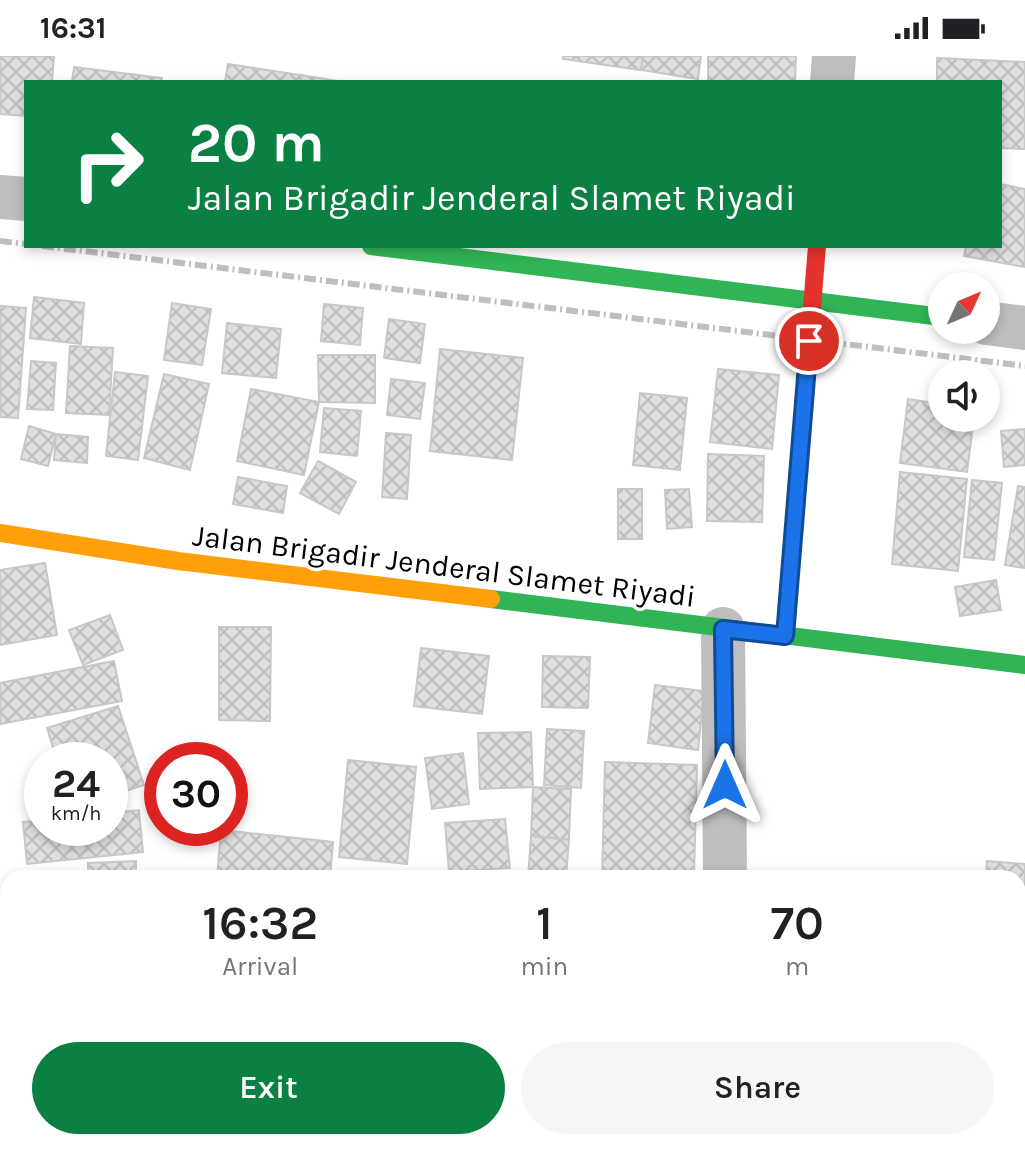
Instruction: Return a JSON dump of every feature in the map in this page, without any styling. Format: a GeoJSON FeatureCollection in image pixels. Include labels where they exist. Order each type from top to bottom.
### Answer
{"type":"FeatureCollection","features":[{"type":"Feature","properties":{"kind":"main road"},"geometry":{"type":"LineString","coordinates":[[387,248],[928,315]]}},
{"type":"Feature","properties":{"kind":"main road"},"geometry":{"type":"LineString","coordinates":[[785,636],[817,248]]}},
{"type":"Feature","properties":{"kind":"main road","name":"Jalan Brigadir Jenderal Slamet Riyadi"},"geometry":{"type":"LineString","coordinates":[[0,533],[178,561],[1025,665]]}},
{"type":"Feature","properties":{"kind":"street"},"geometry":{"type":"LineString","coordinates":[[832,80],[834,56]]}},
{"type":"Feature","properties":{"kind":"street"},"geometry":{"type":"LineString","coordinates":[[0,197],[24,199]]}},
{"type":"Feature","properties":{"kind":"street"},"geometry":{"type":"LineString","coordinates":[[1000,325],[1025,328]]}},
{"type":"Feature","properties":{"kind":"street"},"geometry":{"type":"LineString","coordinates":[[723,629],[725,870]]}},
{"type":"Feature","properties":{"kind":"building"},"geometry":{"type":"Polygon","coordinates":[[[0,56],[54,56],[52,80],[24,80],[24,116],[0,114],[0,56]]]}},
{"type":"Feature","properties":{"kind":"building"},"geometry":{"type":"Polygon","coordinates":[[[563,56],[643,56],[641,70],[563,59],[563,56]]]}},
{"type":"Feature","properties":{"kind":"building"},"geometry":{"type":"Polygon","coordinates":[[[643,56],[701,56],[698,79],[641,70],[643,56]]]}},
{"type":"Feature","properties":{"kind":"building"},"geometry":{"type":"Polygon","coordinates":[[[708,56],[796,56],[795,80],[708,80],[708,56]]]}},
{"type":"Feature","properties":{"kind":"building"},"geometry":{"type":"Polygon","coordinates":[[[937,58],[1025,62],[1025,149],[1002,148],[1002,80],[937,80],[937,58]]]}},
{"type":"Feature","properties":{"kind":"building"},"geometry":{"type":"Polygon","coordinates":[[[228,64],[301,75],[300,80],[225,80],[228,64]]]}},
{"type":"Feature","properties":{"kind":"building"},"geometry":{"type":"Polygon","coordinates":[[[74,67],[162,78],[162,80],[72,80],[74,67]]]}},
{"type":"Feature","properties":{"kind":"building"},"geometry":{"type":"Polygon","coordinates":[[[301,75],[332,80],[300,80],[301,75]]]}},
{"type":"Feature","properties":{"kind":"building"},"geometry":{"type":"Polygon","coordinates":[[[1002,184],[1025,189],[1025,267],[964,256],[966,248],[1002,248],[1002,184]]]}},
{"type":"Feature","properties":{"kind":"building"},"geometry":{"type":"Polygon","coordinates":[[[34,297],[84,303],[81,344],[30,338],[34,297]]]}},
{"type":"Feature","properties":{"kind":"building"},"geometry":{"type":"Polygon","coordinates":[[[172,303],[211,309],[202,365],[164,360],[172,303]]]}},
{"type":"Feature","properties":{"kind":"building"},"geometry":{"type":"Polygon","coordinates":[[[324,304],[363,308],[360,345],[321,341],[324,304]]]}},
{"type":"Feature","properties":{"kind":"building"},"geometry":{"type":"Polygon","coordinates":[[[0,306],[26,308],[18,418],[0,417],[0,306]]]}},
{"type":"Feature","properties":{"kind":"building"},"geometry":{"type":"Polygon","coordinates":[[[389,319],[425,324],[420,363],[384,358],[389,319]]]}},
{"type":"Feature","properties":{"kind":"building"},"geometry":{"type":"Polygon","coordinates":[[[227,323],[281,329],[276,378],[222,373],[227,323]]]}},
{"type":"Feature","properties":{"kind":"building"},"geometry":{"type":"Polygon","coordinates":[[[70,346],[113,348],[109,415],[66,413],[70,346]]]}},
{"type":"Feature","properties":{"kind":"building"},"geometry":{"type":"Polygon","coordinates":[[[440,349],[523,358],[512,460],[430,451],[440,349]]]}},
{"type":"Feature","properties":{"kind":"building"},"geometry":{"type":"Polygon","coordinates":[[[318,355],[375,355],[375,403],[319,402],[318,355]]]}},
{"type":"Feature","properties":{"kind":"building"},"geometry":{"type":"Polygon","coordinates":[[[31,361],[56,363],[53,410],[27,409],[31,361]]]}},
{"type":"Feature","properties":{"kind":"building"},"geometry":{"type":"Polygon","coordinates":[[[718,369],[779,375],[772,449],[710,442],[718,369]]]}},
{"type":"Feature","properties":{"kind":"building"},"geometry":{"type":"Polygon","coordinates":[[[115,372],[148,376],[138,460],[106,456],[115,372]]]}},
{"type":"Feature","properties":{"kind":"building"},"geometry":{"type":"Polygon","coordinates":[[[164,374],[209,384],[190,470],[144,458],[164,374]]]}},
{"type":"Feature","properties":{"kind":"building"},"geometry":{"type":"Polygon","coordinates":[[[391,379],[425,383],[420,419],[387,415],[391,379]]]}},
{"type":"Feature","properties":{"kind":"building"},"geometry":{"type":"Polygon","coordinates":[[[251,389],[319,402],[304,475],[237,461],[251,389]]]}},
{"type":"Feature","properties":{"kind":"building"},"geometry":{"type":"Polygon","coordinates":[[[640,393],[687,398],[680,470],[633,465],[640,393]]]}},
{"type":"Feature","properties":{"kind":"building"},"geometry":{"type":"Polygon","coordinates":[[[908,399],[928,402],[928,432],[972,432],[967,472],[900,463],[908,399]]]}},
{"type":"Feature","properties":{"kind":"building"},"geometry":{"type":"Polygon","coordinates":[[[324,408],[361,411],[357,456],[320,452],[324,408]]]}},
{"type":"Feature","properties":{"kind":"building"},"geometry":{"type":"Polygon","coordinates":[[[29,426],[56,434],[48,466],[21,459],[29,426]]]}},
{"type":"Feature","properties":{"kind":"building"},"geometry":{"type":"Polygon","coordinates":[[[1025,429],[1025,465],[1004,467],[1001,431],[1025,429]]]}},
{"type":"Feature","properties":{"kind":"building"},"geometry":{"type":"Polygon","coordinates":[[[386,433],[411,435],[407,499],[382,497],[386,433]]]}},
{"type":"Feature","properties":{"kind":"building"},"geometry":{"type":"Polygon","coordinates":[[[56,434],[88,437],[87,463],[54,460],[56,434]]]}},
{"type":"Feature","properties":{"kind":"building"},"geometry":{"type":"Polygon","coordinates":[[[708,454],[764,456],[762,522],[707,521],[708,454]]]}},
{"type":"Feature","properties":{"kind":"building"},"geometry":{"type":"Polygon","coordinates":[[[318,461],[356,482],[339,514],[300,493],[318,461]]]}},
{"type":"Feature","properties":{"kind":"building"},"geometry":{"type":"Polygon","coordinates":[[[900,472],[967,479],[958,571],[892,564],[900,472]]]}},
{"type":"Feature","properties":{"kind":"building"},"geometry":{"type":"Polygon","coordinates":[[[238,477],[287,486],[283,513],[233,504],[238,477]]]}},
{"type":"Feature","properties":{"kind":"building"},"geometry":{"type":"Polygon","coordinates":[[[972,480],[1002,483],[994,560],[964,557],[972,480]]]}},
{"type":"Feature","properties":{"kind":"building"},"geometry":{"type":"Polygon","coordinates":[[[1018,486],[1025,487],[1025,568],[1005,565],[1018,486]]]}},
{"type":"Feature","properties":{"kind":"building"},"geometry":{"type":"Polygon","coordinates":[[[618,489],[642,489],[642,539],[618,539],[618,489]]]}},
{"type":"Feature","properties":{"kind":"building"},"geometry":{"type":"Polygon","coordinates":[[[689,489],[692,527],[667,529],[665,490],[689,489]]]}},
{"type":"Feature","properties":{"kind":"building"},"geometry":{"type":"Polygon","coordinates":[[[45,563],[57,635],[0,645],[0,570],[45,563]]]}},
{"type":"Feature","properties":{"kind":"building"},"geometry":{"type":"Polygon","coordinates":[[[996,580],[1001,610],[960,616],[955,587],[996,580]]]}},
{"type":"Feature","properties":{"kind":"building"},"geometry":{"type":"Polygon","coordinates":[[[110,615],[123,650],[83,665],[69,630],[110,615]]]}},
{"type":"Feature","properties":{"kind":"building"},"geometry":{"type":"Polygon","coordinates":[[[219,627],[271,627],[270,721],[219,720],[219,627]]]}},
{"type":"Feature","properties":{"kind":"building"},"geometry":{"type":"Polygon","coordinates":[[[421,648],[489,656],[482,714],[414,706],[421,648]]]}},
{"type":"Feature","properties":{"kind":"building"},"geometry":{"type":"Polygon","coordinates":[[[543,656],[590,657],[588,708],[542,707],[543,656]]]}},
{"type":"Feature","properties":{"kind":"building"},"geometry":{"type":"Polygon","coordinates":[[[114,661],[122,701],[0,724],[0,683],[114,661]]]}},
{"type":"Feature","properties":{"kind":"building"},"geometry":{"type":"Polygon","coordinates":[[[655,685],[704,691],[698,750],[648,743],[655,685]]]}},
{"type":"Feature","properties":{"kind":"building"},"geometry":{"type":"Polygon","coordinates":[[[118,706],[144,785],[128,790],[128,742],[51,742],[47,728],[118,706]]]}},
{"type":"Feature","properties":{"kind":"building"},"geometry":{"type":"Polygon","coordinates":[[[547,729],[584,731],[581,788],[544,785],[547,729]]]}},
{"type":"Feature","properties":{"kind":"building"},"geometry":{"type":"Polygon","coordinates":[[[531,732],[533,787],[480,789],[478,733],[531,732]]]}},
{"type":"Feature","properties":{"kind":"building"},"geometry":{"type":"Polygon","coordinates":[[[463,753],[469,804],[432,809],[425,758],[463,753]]]}},
{"type":"Feature","properties":{"kind":"building"},"geometry":{"type":"Polygon","coordinates":[[[348,760],[416,767],[407,864],[339,857],[348,760]]]}},
{"type":"Feature","properties":{"kind":"building"},"geometry":{"type":"Polygon","coordinates":[[[605,762],[697,765],[694,870],[602,870],[605,762]]]}},
{"type":"Feature","properties":{"kind":"building"},"geometry":{"type":"Polygon","coordinates":[[[533,787],[571,789],[569,839],[531,836],[533,787]]]}},
{"type":"Feature","properties":{"kind":"building"},"geometry":{"type":"Polygon","coordinates":[[[139,810],[143,852],[27,864],[25,846],[128,846],[128,811],[139,810]]]}},
{"type":"Feature","properties":{"kind":"building"},"geometry":{"type":"Polygon","coordinates":[[[505,819],[510,868],[449,870],[445,823],[505,819]]]}},
{"type":"Feature","properties":{"kind":"building"},"geometry":{"type":"Polygon","coordinates":[[[248,833],[333,842],[331,870],[218,870],[220,846],[248,846],[248,833]]]}},
{"type":"Feature","properties":{"kind":"building"},"geometry":{"type":"Polygon","coordinates":[[[531,836],[569,840],[567,870],[529,870],[531,836]]]}},
{"type":"Feature","properties":{"kind":"building"},"geometry":{"type":"Polygon","coordinates":[[[136,861],[136,870],[88,870],[88,863],[136,861]]]}},
{"type":"Feature","properties":{"kind":"building"},"geometry":{"type":"Polygon","coordinates":[[[987,861],[1025,864],[1025,870],[986,870],[987,861]]]}},
{"type":"Feature","properties":{"kind":"railway"},"geometry":{"type":"LineString","coordinates":[[0,241],[24,244]]}},
{"type":"Feature","properties":{"kind":"railway"},"geometry":{"type":"LineString","coordinates":[[58,248],[1025,366]]}},
{"type":"Feature","properties":{"kind":"traffic: fast"},"geometry":{"type":"LineString","coordinates":[[387,248],[928,315]]}},
{"type":"Feature","properties":{"kind":"traffic: fast"},"geometry":{"type":"LineString","coordinates":[[491,599],[1025,665]]}},
{"type":"Feature","properties":{"kind":"traffic: slow"},"geometry":{"type":"LineString","coordinates":[[0,533],[178,561],[491,599]]}},
{"type":"Feature","properties":{"kind":"traffic: jam"},"geometry":{"type":"LineString","coordinates":[[785,636],[817,248]]}},
{"type":"Feature","properties":{"kind":"route"},"geometry":{"type":"LineString","coordinates":[[725,785],[723,629],[785,636],[809,341]]}}]}
